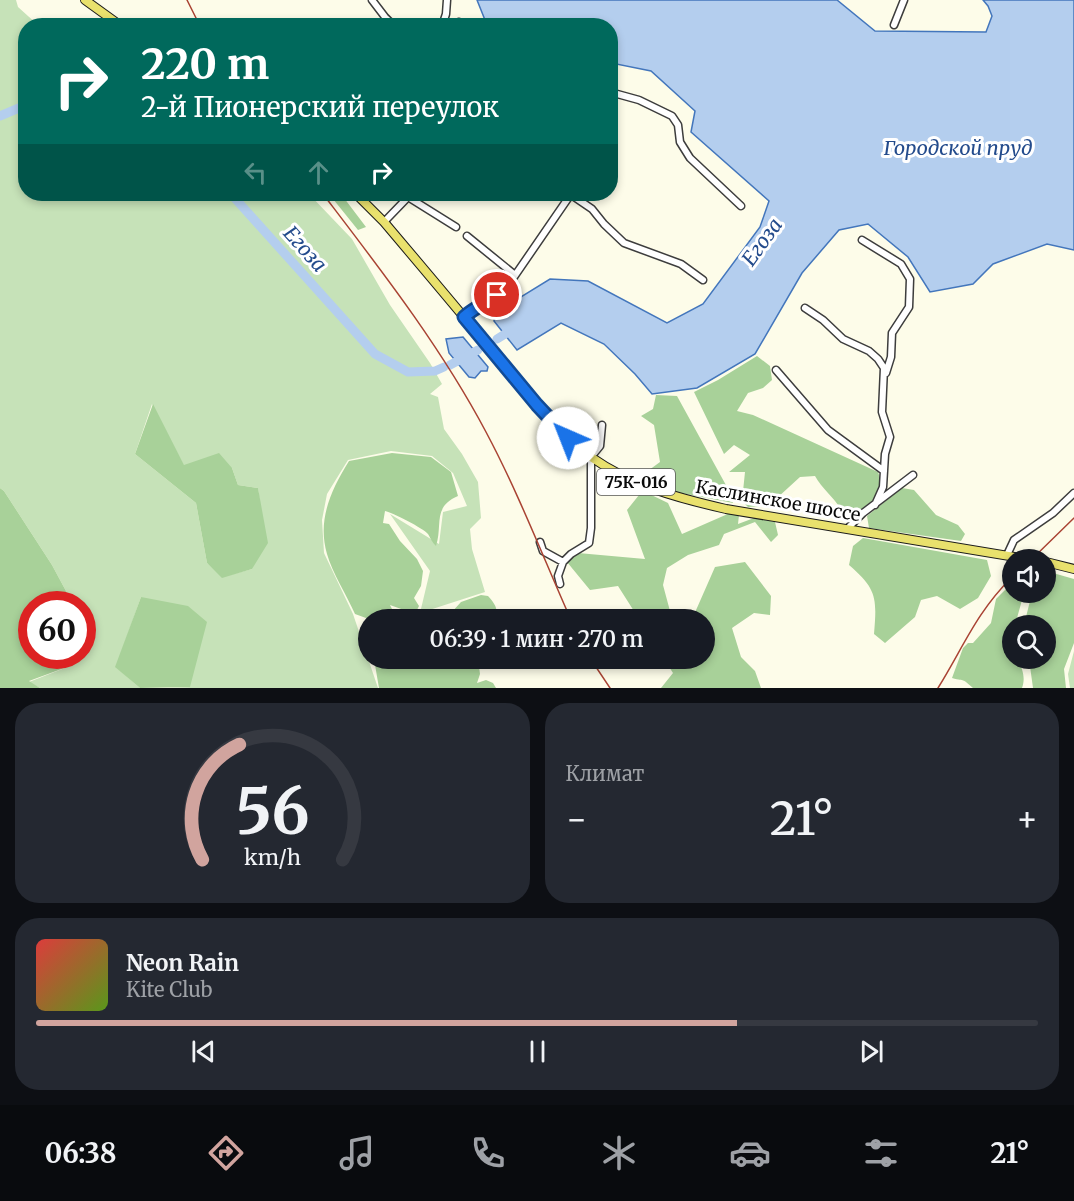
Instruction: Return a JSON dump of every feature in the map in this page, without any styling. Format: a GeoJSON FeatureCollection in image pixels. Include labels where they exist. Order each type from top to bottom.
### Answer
{"type":"FeatureCollection","features":[{"type":"Feature","properties":{"kind":"main road"},"geometry":{"type":"LineString","coordinates":[[86,0],[110,18]]}},
{"type":"Feature","properties":{"kind":"main road","name":"Каслинское шоссе"},"geometry":{"type":"LineString","coordinates":[[363,201],[384,222],[537,405],[568,438],[591,457],[624,477],[652,490],[681,499],[768,516],[1002,554]]}},
{"type":"Feature","properties":{"kind":"main road"},"geometry":{"type":"LineString","coordinates":[[1056,564],[1074,569]]}},
{"type":"Feature","properties":{"kind":"street"},"geometry":{"type":"LineString","coordinates":[[372,0],[386,18]]}},
{"type":"Feature","properties":{"kind":"street"},"geometry":{"type":"LineString","coordinates":[[445,18],[447,0]]}},
{"type":"Feature","properties":{"kind":"street"},"geometry":{"type":"LineString","coordinates":[[894,25],[904,0]]}},
{"type":"Feature","properties":{"kind":"street"},"geometry":{"type":"LineString","coordinates":[[618,94],[639,100],[672,116],[678,125],[680,142],[690,158],[741,206]]}},
{"type":"Feature","properties":{"kind":"street"},"geometry":{"type":"LineString","coordinates":[[384,222],[404,201]]}},
{"type":"Feature","properties":{"kind":"street"},"geometry":{"type":"LineString","coordinates":[[419,201],[456,227]]}},
{"type":"Feature","properties":{"kind":"street"},"geometry":{"type":"LineString","coordinates":[[464,317],[476,306],[486,303],[505,290],[566,201]]}},
{"type":"Feature","properties":{"kind":"street"},"geometry":{"type":"LineString","coordinates":[[581,201],[592,209],[624,243],[681,264],[703,279]]}},
{"type":"Feature","properties":{"kind":"street"},"geometry":{"type":"LineString","coordinates":[[467,236],[515,274]]}},
{"type":"Feature","properties":{"kind":"street"},"geometry":{"type":"LineString","coordinates":[[862,240],[901,264],[910,279],[909,307],[892,333],[891,357],[885,377]]}},
{"type":"Feature","properties":{"kind":"street"},"geometry":{"type":"LineString","coordinates":[[805,308],[823,320],[843,339],[869,351],[884,368],[882,412],[890,437],[885,454],[883,487],[875,505]]}},
{"type":"Feature","properties":{"kind":"street"},"geometry":{"type":"LineString","coordinates":[[776,370],[828,430],[884,471]]}},
{"type":"Feature","properties":{"kind":"street"},"geometry":{"type":"LineString","coordinates":[[560,584],[558,576],[563,562],[589,543],[591,457],[600,446],[602,424]]}},
{"type":"Feature","properties":{"kind":"street"},"geometry":{"type":"LineString","coordinates":[[848,528],[913,475]]}},
{"type":"Feature","properties":{"kind":"street"},"geometry":{"type":"LineString","coordinates":[[1010,549],[1014,540],[1053,513],[1074,493]]}},
{"type":"Feature","properties":{"kind":"street"},"geometry":{"type":"LineString","coordinates":[[540,542],[543,551],[563,562]]}},
{"type":"Feature","properties":{"kind":"green space"},"geometry":{"type":"Polygon","coordinates":[[[0,0],[16,0],[18,7],[30,18],[18,18],[18,201],[316,201],[352,239],[390,305],[442,384],[430,394],[438,397],[444,429],[478,482],[481,518],[470,529],[472,549],[485,592],[432,609],[421,609],[430,571],[390,514],[439,544],[443,512],[467,506],[453,473],[432,456],[391,451],[348,460],[327,494],[322,520],[324,553],[358,629],[358,669],[372,669],[378,688],[167,688],[190,687],[141,597],[116,667],[140,688],[40,688],[29,682],[62,669],[96,669],[96,591],[66,591],[52,565],[0,488],[0,0]],[[152,404],[135,454],[196,503],[207,563],[222,577],[252,569],[261,512],[258,488],[238,485],[232,468],[184,466],[152,404]]]}},
{"type":"Feature","properties":{"kind":"green space"},"geometry":{"type":"Polygon","coordinates":[[[335,201],[346,201],[366,227],[358,230],[335,201]]]}},
{"type":"Feature","properties":{"kind":"green space"},"geometry":{"type":"Polygon","coordinates":[[[757,356],[770,366],[772,380],[763,388],[748,393],[737,411],[753,415],[878,472],[882,484],[874,500],[856,515],[842,511],[815,476],[800,477],[777,498],[764,506],[748,507],[742,501],[745,472],[729,472],[750,455],[734,445],[724,454],[694,392],[757,356]]]}},
{"type":"Feature","properties":{"kind":"green space"},"geometry":{"type":"Polygon","coordinates":[[[656,395],[677,396],[727,487],[733,503],[655,488],[632,475],[645,473],[660,462],[654,425],[641,416],[653,409],[656,395]]]}},
{"type":"Feature","properties":{"kind":"green space"},"geometry":{"type":"Polygon","coordinates":[[[153,404],[184,465],[219,453],[232,468],[238,485],[258,488],[268,543],[252,569],[222,578],[207,563],[196,503],[135,454],[153,404]]]}},
{"type":"Feature","properties":{"kind":"green space"},"geometry":{"type":"Polygon","coordinates":[[[392,453],[431,457],[451,472],[458,496],[450,500],[441,511],[436,546],[425,531],[385,511],[383,523],[389,524],[400,541],[417,559],[423,571],[421,586],[414,598],[419,606],[418,609],[401,609],[390,605],[392,609],[358,609],[358,615],[355,614],[332,568],[324,541],[325,517],[331,494],[349,461],[392,453]]]}},
{"type":"Feature","properties":{"kind":"green space"},"geometry":{"type":"Polygon","coordinates":[[[0,488],[52,565],[66,591],[18,591],[18,669],[61,669],[29,681],[40,688],[0,688],[0,488]]]}},
{"type":"Feature","properties":{"kind":"green space"},"geometry":{"type":"Polygon","coordinates":[[[902,488],[914,490],[936,515],[958,525],[965,534],[961,541],[869,528],[867,516],[902,488]]]}},
{"type":"Feature","properties":{"kind":"green space"},"geometry":{"type":"Polygon","coordinates":[[[639,489],[668,503],[682,534],[730,513],[739,515],[738,524],[754,518],[775,522],[778,535],[771,542],[755,522],[724,534],[719,545],[688,555],[667,568],[663,585],[669,609],[633,609],[618,586],[590,590],[567,562],[578,553],[645,559],[627,510],[639,495],[639,489]]]}},
{"type":"Feature","properties":{"kind":"green space"},"geometry":{"type":"Polygon","coordinates":[[[863,538],[987,560],[991,576],[978,598],[960,609],[937,596],[921,600],[915,617],[885,643],[874,634],[875,603],[870,588],[849,565],[853,546],[863,538]]]}},
{"type":"Feature","properties":{"kind":"green space"},"geometry":{"type":"Polygon","coordinates":[[[745,562],[771,596],[770,615],[754,613],[732,628],[741,657],[755,671],[761,688],[661,688],[673,673],[670,669],[715,669],[715,609],[697,609],[715,567],[745,562]]]}},
{"type":"Feature","properties":{"kind":"green space"},"geometry":{"type":"Polygon","coordinates":[[[1056,574],[1074,579],[1074,643],[1064,669],[1066,688],[1033,688],[1030,669],[1056,669],[1056,615],[1026,615],[1030,603],[1056,603],[1056,574]]]}},
{"type":"Feature","properties":{"kind":"green space"},"geometry":{"type":"Polygon","coordinates":[[[1002,593],[1002,603],[1021,603],[1018,615],[1002,615],[1002,669],[1022,669],[1024,680],[1022,688],[973,688],[963,680],[952,678],[963,648],[968,643],[973,643],[991,623],[996,599],[1002,593]]]}},
{"type":"Feature","properties":{"kind":"green space"},"geometry":{"type":"Polygon","coordinates":[[[481,595],[488,596],[496,609],[455,609],[461,602],[481,595]]]}},
{"type":"Feature","properties":{"kind":"green space"},"geometry":{"type":"Polygon","coordinates":[[[141,597],[188,606],[207,622],[190,687],[140,688],[115,667],[141,597]]]}},
{"type":"Feature","properties":{"kind":"green space"},"geometry":{"type":"Polygon","coordinates":[[[1074,651],[1074,688],[1070,688],[1068,674],[1074,651]]]}},
{"type":"Feature","properties":{"kind":"green space"},"geometry":{"type":"Polygon","coordinates":[[[376,669],[479,669],[477,683],[486,680],[493,683],[496,688],[379,688],[376,669]]]}},
{"type":"Feature","properties":{"kind":"water","name":"Городской пруд"},"geometry":{"type":"Polygon","coordinates":[[[477,0],[837,0],[875,31],[986,32],[992,16],[983,0],[1074,0],[1074,250],[1047,244],[993,264],[973,284],[930,292],[908,257],[868,224],[839,230],[802,273],[755,354],[697,388],[652,394],[604,344],[561,323],[517,350],[494,321],[495,313],[550,279],[588,281],[667,323],[703,304],[760,227],[769,201],[691,132],[695,111],[651,71],[618,64],[618,18],[484,18],[477,0]]]}},
{"type":"Feature","properties":{"kind":"water"},"geometry":{"type":"Polygon","coordinates":[[[463,337],[488,367],[487,371],[481,371],[475,378],[469,377],[449,353],[446,339],[463,337]]]}},
{"type":"Feature","properties":{"kind":"waterway","name":"Егоза"},"geometry":{"type":"LineString","coordinates":[[0,116],[18,108]]}},
{"type":"Feature","properties":{"kind":"waterway","name":"Егоза"},"geometry":{"type":"LineString","coordinates":[[237,201],[375,354],[408,372],[435,371],[444,367]]}},
{"type":"Feature","properties":{"kind":"waterway","name":"Егоза"},"geometry":{"type":"LineString","coordinates":[[497,339],[513,329]]}},
{"type":"Feature","properties":{"kind":"waterway","name":"Егоза"},"geometry":{"type":"LineString","coordinates":[[450,365],[478,350]]}},
{"type":"Feature","properties":{"kind":"railway"},"geometry":{"type":"LineString","coordinates":[[187,0],[196,18]]}},
{"type":"Feature","properties":{"kind":"railway"},"geometry":{"type":"LineString","coordinates":[[328,201],[430,339],[468,400],[509,478],[566,609]]}},
{"type":"Feature","properties":{"kind":"railway"},"geometry":{"type":"LineString","coordinates":[[1042,549],[1074,518]]}},
{"type":"Feature","properties":{"kind":"railway"},"geometry":{"type":"LineString","coordinates":[[938,688],[971,630],[1002,588]]}},
{"type":"Feature","properties":{"kind":"railway"},"geometry":{"type":"LineString","coordinates":[[597,669],[610,688]]}},
{"type":"Feature","properties":{"kind":"route"},"geometry":{"type":"LineString","coordinates":[[497,295],[486,303],[476,306],[464,317],[506,369],[568,438]]}}]}
